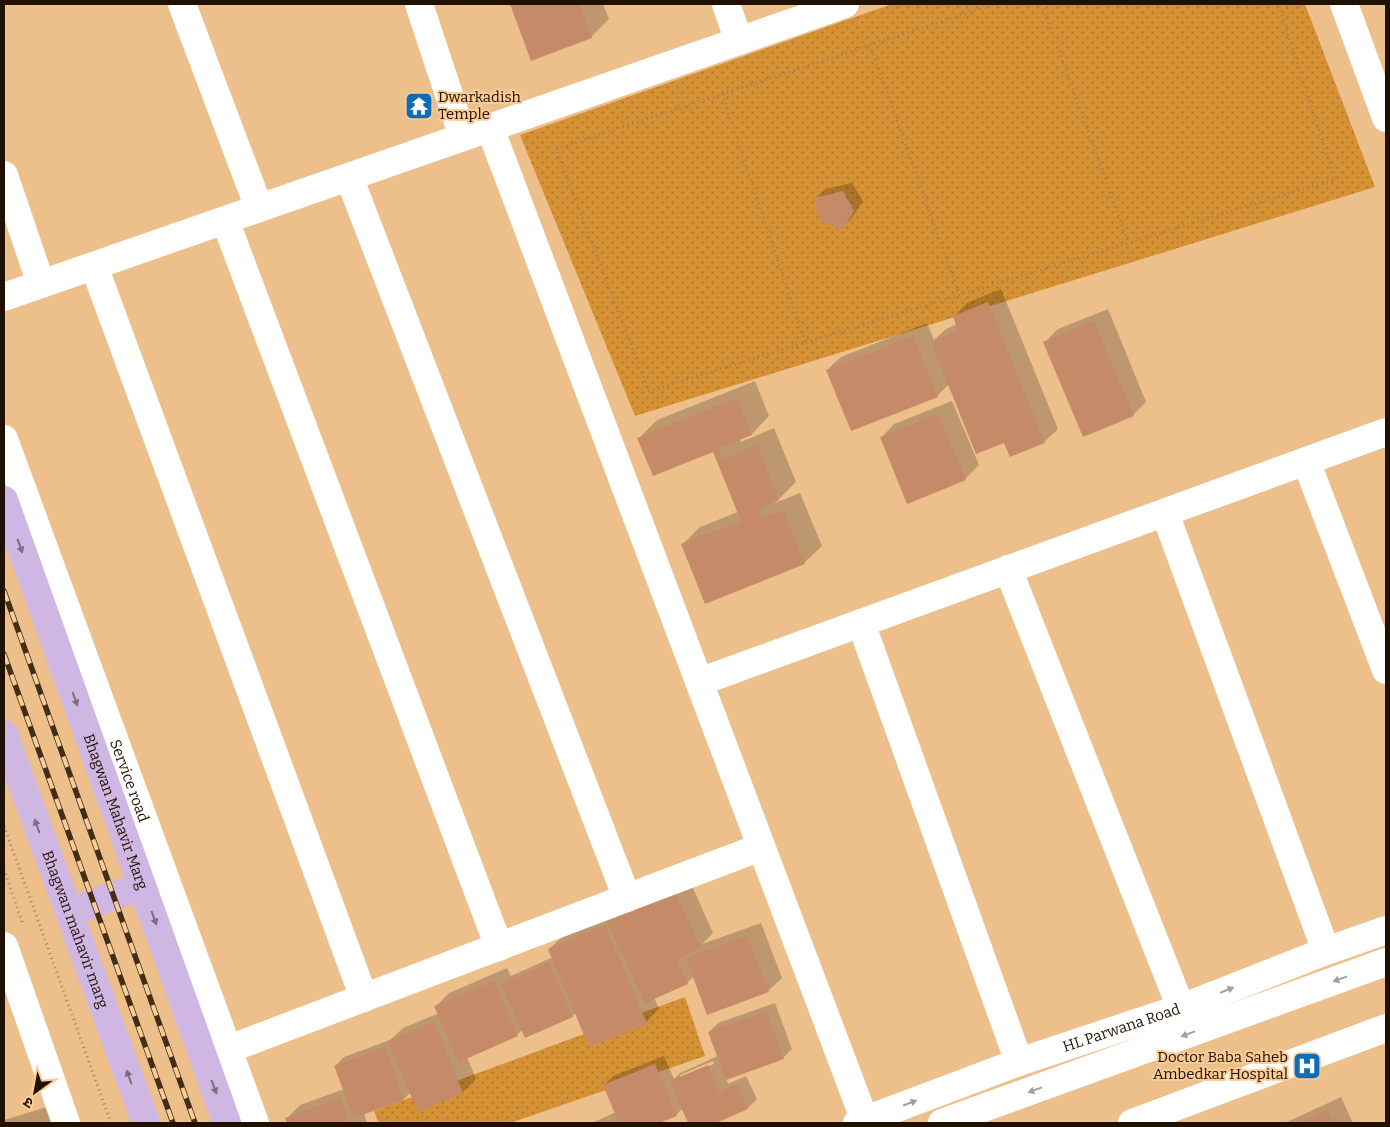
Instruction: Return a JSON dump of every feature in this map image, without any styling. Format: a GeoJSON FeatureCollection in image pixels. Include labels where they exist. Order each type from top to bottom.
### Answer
{"type":"FeatureCollection","features":[{"type":"Feature","properties":{"kind":"main road","name":"Bhagwan Mahavir Marg"},"geometry":{"type":"LineString","coordinates":[[4,500],[227,1123]]}},
{"type":"Feature","properties":{"kind":"main road","name":"Bhagwan mahavir marg"},"geometry":{"type":"LineString","coordinates":[[4,734],[146,1123]]}},
{"type":"Feature","properties":{"kind":"main road"},"geometry":{"type":"LineString","coordinates":[[69,912],[142,886]]}},
{"type":"Feature","properties":{"kind":"street"},"geometry":{"type":"LineString","coordinates":[[182,4],[259,208]]}},
{"type":"Feature","properties":{"kind":"street"},"geometry":{"type":"LineString","coordinates":[[419,4],[463,137]]}},
{"type":"Feature","properties":{"kind":"street"},"geometry":{"type":"LineString","coordinates":[[726,4],[739,41]]}},
{"type":"Feature","properties":{"kind":"street"},"geometry":{"type":"LineString","coordinates":[[4,297],[845,4]]}},
{"type":"Feature","properties":{"kind":"street"},"geometry":{"type":"LineString","coordinates":[[1344,4],[1386,118]]}},
{"type":"Feature","properties":{"kind":"street"},"geometry":{"type":"LineString","coordinates":[[490,128],[761,848],[861,1122]]}},
{"type":"Feature","properties":{"kind":"street"},"geometry":{"type":"LineString","coordinates":[[4,175],[41,284]]}},
{"type":"Feature","properties":{"kind":"street"},"geometry":{"type":"LineString","coordinates":[[349,177],[627,898]]}},
{"type":"Feature","properties":{"kind":"street"},"geometry":{"type":"LineString","coordinates":[[225,220],[499,947]]}},
{"type":"Feature","properties":{"kind":"street"},"geometry":{"type":"LineString","coordinates":[[94,266],[364,998]]}},
{"type":"Feature","properties":{"kind":"street"},"geometry":{"type":"LineString","coordinates":[[699,682],[1386,432]]}},
{"type":"Feature","properties":{"kind":"street","name":"Service road"},"geometry":{"type":"LineString","coordinates":[[4,438],[255,1123]]}},
{"type":"Feature","properties":{"kind":"street"},"geometry":{"type":"LineString","coordinates":[[1306,461],[1386,670]]}},
{"type":"Feature","properties":{"kind":"street"},"geometry":{"type":"LineString","coordinates":[[1165,513],[1326,951]]}},
{"type":"Feature","properties":{"kind":"street"},"geometry":{"type":"LineString","coordinates":[[1008,569],[1181,1008]]}},
{"type":"Feature","properties":{"kind":"street"},"geometry":{"type":"LineString","coordinates":[[861,623],[1019,1062]]}},
{"type":"Feature","properties":{"kind":"street"},"geometry":{"type":"LineString","coordinates":[[204,1059],[761,848]]}},
{"type":"Feature","properties":{"kind":"street","name":"HL Parwana Road"},"geometry":{"type":"LineString","coordinates":[[861,1122],[1019,1062],[1181,1008],[1326,951],[1386,930]]}},
{"type":"Feature","properties":{"kind":"street"},"geometry":{"type":"LineString","coordinates":[[4,946],[66,1123]]}},
{"type":"Feature","properties":{"kind":"street","name":"HL Parwana Road"},"geometry":{"type":"LineString","coordinates":[[942,1123],[1386,962]]}},
{"type":"Feature","properties":{"kind":"street"},"geometry":{"type":"LineString","coordinates":[[1132,1123],[1386,1028]]}},
{"type":"Feature","properties":{"kind":"path"},"geometry":{"type":"LineString","coordinates":[[994,4],[556,149],[649,391],[1336,179],[1278,4]]}},
{"type":"Feature","properties":{"kind":"path"},"geometry":{"type":"LineString","coordinates":[[1042,4],[1128,242]]}},
{"type":"Feature","properties":{"kind":"path"},"geometry":{"type":"LineString","coordinates":[[870,45],[959,294]]}},
{"type":"Feature","properties":{"kind":"path"},"geometry":{"type":"LineString","coordinates":[[722,94],[805,342]]}},
{"type":"Feature","properties":{"kind":"path"},"geometry":{"type":"LineString","coordinates":[[4,826],[111,1123]]}},
{"type":"Feature","properties":{"kind":"shaded area"},"geometry":{"type":"Polygon","coordinates":[[[892,4],[1305,4],[1375,187],[635,416],[520,135],[892,4]]]}},
{"type":"Feature","properties":{"kind":"shaded area"},"geometry":{"type":"Polygon","coordinates":[[[685,997],[705,1056],[510,1123],[379,1123],[374,1111],[685,997]]]}},
{"type":"Feature","properties":{"kind":"building"},"geometry":{"type":"Polygon","coordinates":[[[510,4],[579,4],[592,38],[531,61],[510,4]]]}},
{"type":"Feature","properties":{"kind":"building"},"geometry":{"type":"Polygon","coordinates":[[[843,191],[854,211],[843,229],[820,222],[814,198],[843,191]]]}},
{"type":"Feature","properties":{"kind":"building"},"geometry":{"type":"Polygon","coordinates":[[[988,302],[1045,443],[1010,457],[1004,443],[976,454],[931,342],[958,331],[953,316],[988,302]]]}},
{"type":"Feature","properties":{"kind":"building"},"geometry":{"type":"Polygon","coordinates":[[[1094,321],[1134,416],[1083,437],[1043,342],[1094,321]]]}},
{"type":"Feature","properties":{"kind":"building"},"geometry":{"type":"Polygon","coordinates":[[[913,336],[938,397],[851,431],[826,370],[913,336]]]}},
{"type":"Feature","properties":{"kind":"building"},"geometry":{"type":"Polygon","coordinates":[[[737,398],[752,435],[719,448],[723,459],[757,445],[779,500],[758,509],[762,518],[783,510],[805,564],[705,604],[681,544],[741,521],[713,452],[653,476],[637,438],[737,398]]]}},
{"type":"Feature","properties":{"kind":"building"},"geometry":{"type":"Polygon","coordinates":[[[938,414],[966,480],[907,504],[880,437],[938,414]]]}},
{"type":"Feature","properties":{"kind":"building"},"geometry":{"type":"Polygon","coordinates":[[[675,892],[701,948],[676,959],[688,984],[645,1003],[607,922],[675,892]]]}},
{"type":"Feature","properties":{"kind":"building"},"geometry":{"type":"Polygon","coordinates":[[[605,925],[647,1024],[589,1047],[548,949],[605,925]]]}},
{"type":"Feature","properties":{"kind":"building"},"geometry":{"type":"Polygon","coordinates":[[[747,936],[769,992],[707,1015],[686,958],[747,936]]]}},
{"type":"Feature","properties":{"kind":"building"},"geometry":{"type":"Polygon","coordinates":[[[549,963],[573,1017],[525,1038],[501,984],[549,963]]]}},
{"type":"Feature","properties":{"kind":"building"},"geometry":{"type":"Polygon","coordinates":[[[494,981],[518,1036],[459,1062],[434,1006],[494,981]]]}},
{"type":"Feature","properties":{"kind":"building"},"geometry":{"type":"Polygon","coordinates":[[[766,1011],[784,1059],[726,1080],[708,1032],[766,1011]]]}},
{"type":"Feature","properties":{"kind":"building"},"geometry":{"type":"Polygon","coordinates":[[[434,1022],[463,1093],[418,1112],[388,1041],[434,1022]]]}},
{"type":"Feature","properties":{"kind":"building"},"geometry":{"type":"Polygon","coordinates":[[[385,1047],[404,1100],[354,1118],[334,1066],[385,1047]]]}},
{"type":"Feature","properties":{"kind":"building"},"geometry":{"type":"Polygon","coordinates":[[[655,1064],[677,1116],[659,1123],[619,1123],[603,1085],[655,1064]]]}},
{"type":"Feature","properties":{"kind":"building"},"geometry":{"type":"Polygon","coordinates":[[[708,1065],[719,1092],[737,1084],[748,1109],[716,1123],[688,1123],[670,1081],[708,1065]]]}},
{"type":"Feature","properties":{"kind":"building"},"geometry":{"type":"Polygon","coordinates":[[[340,1098],[349,1123],[287,1123],[285,1118],[340,1098]]]}},
{"type":"Feature","properties":{"kind":"building"},"geometry":{"type":"Polygon","coordinates":[[[1327,1110],[1334,1123],[1298,1123],[1327,1110]]]}},
{"type":"Feature","properties":{"kind":"railway"},"geometry":{"type":"LineString","coordinates":[[4,591],[195,1123]]}},
{"type":"Feature","properties":{"kind":"railway"},"geometry":{"type":"LineString","coordinates":[[4,654],[173,1123]]}},
{"type":"Feature","properties":{"kind":"place","name":"Dwarkadish Temple"},"geometry":{"type":"Point","coordinates":[419,106]}},
{"type":"Feature","properties":{"kind":"place","name":"Doctor Baba Saheb Ambedkar Hospital"},"geometry":{"type":"Point","coordinates":[1307,1066]}}]}
